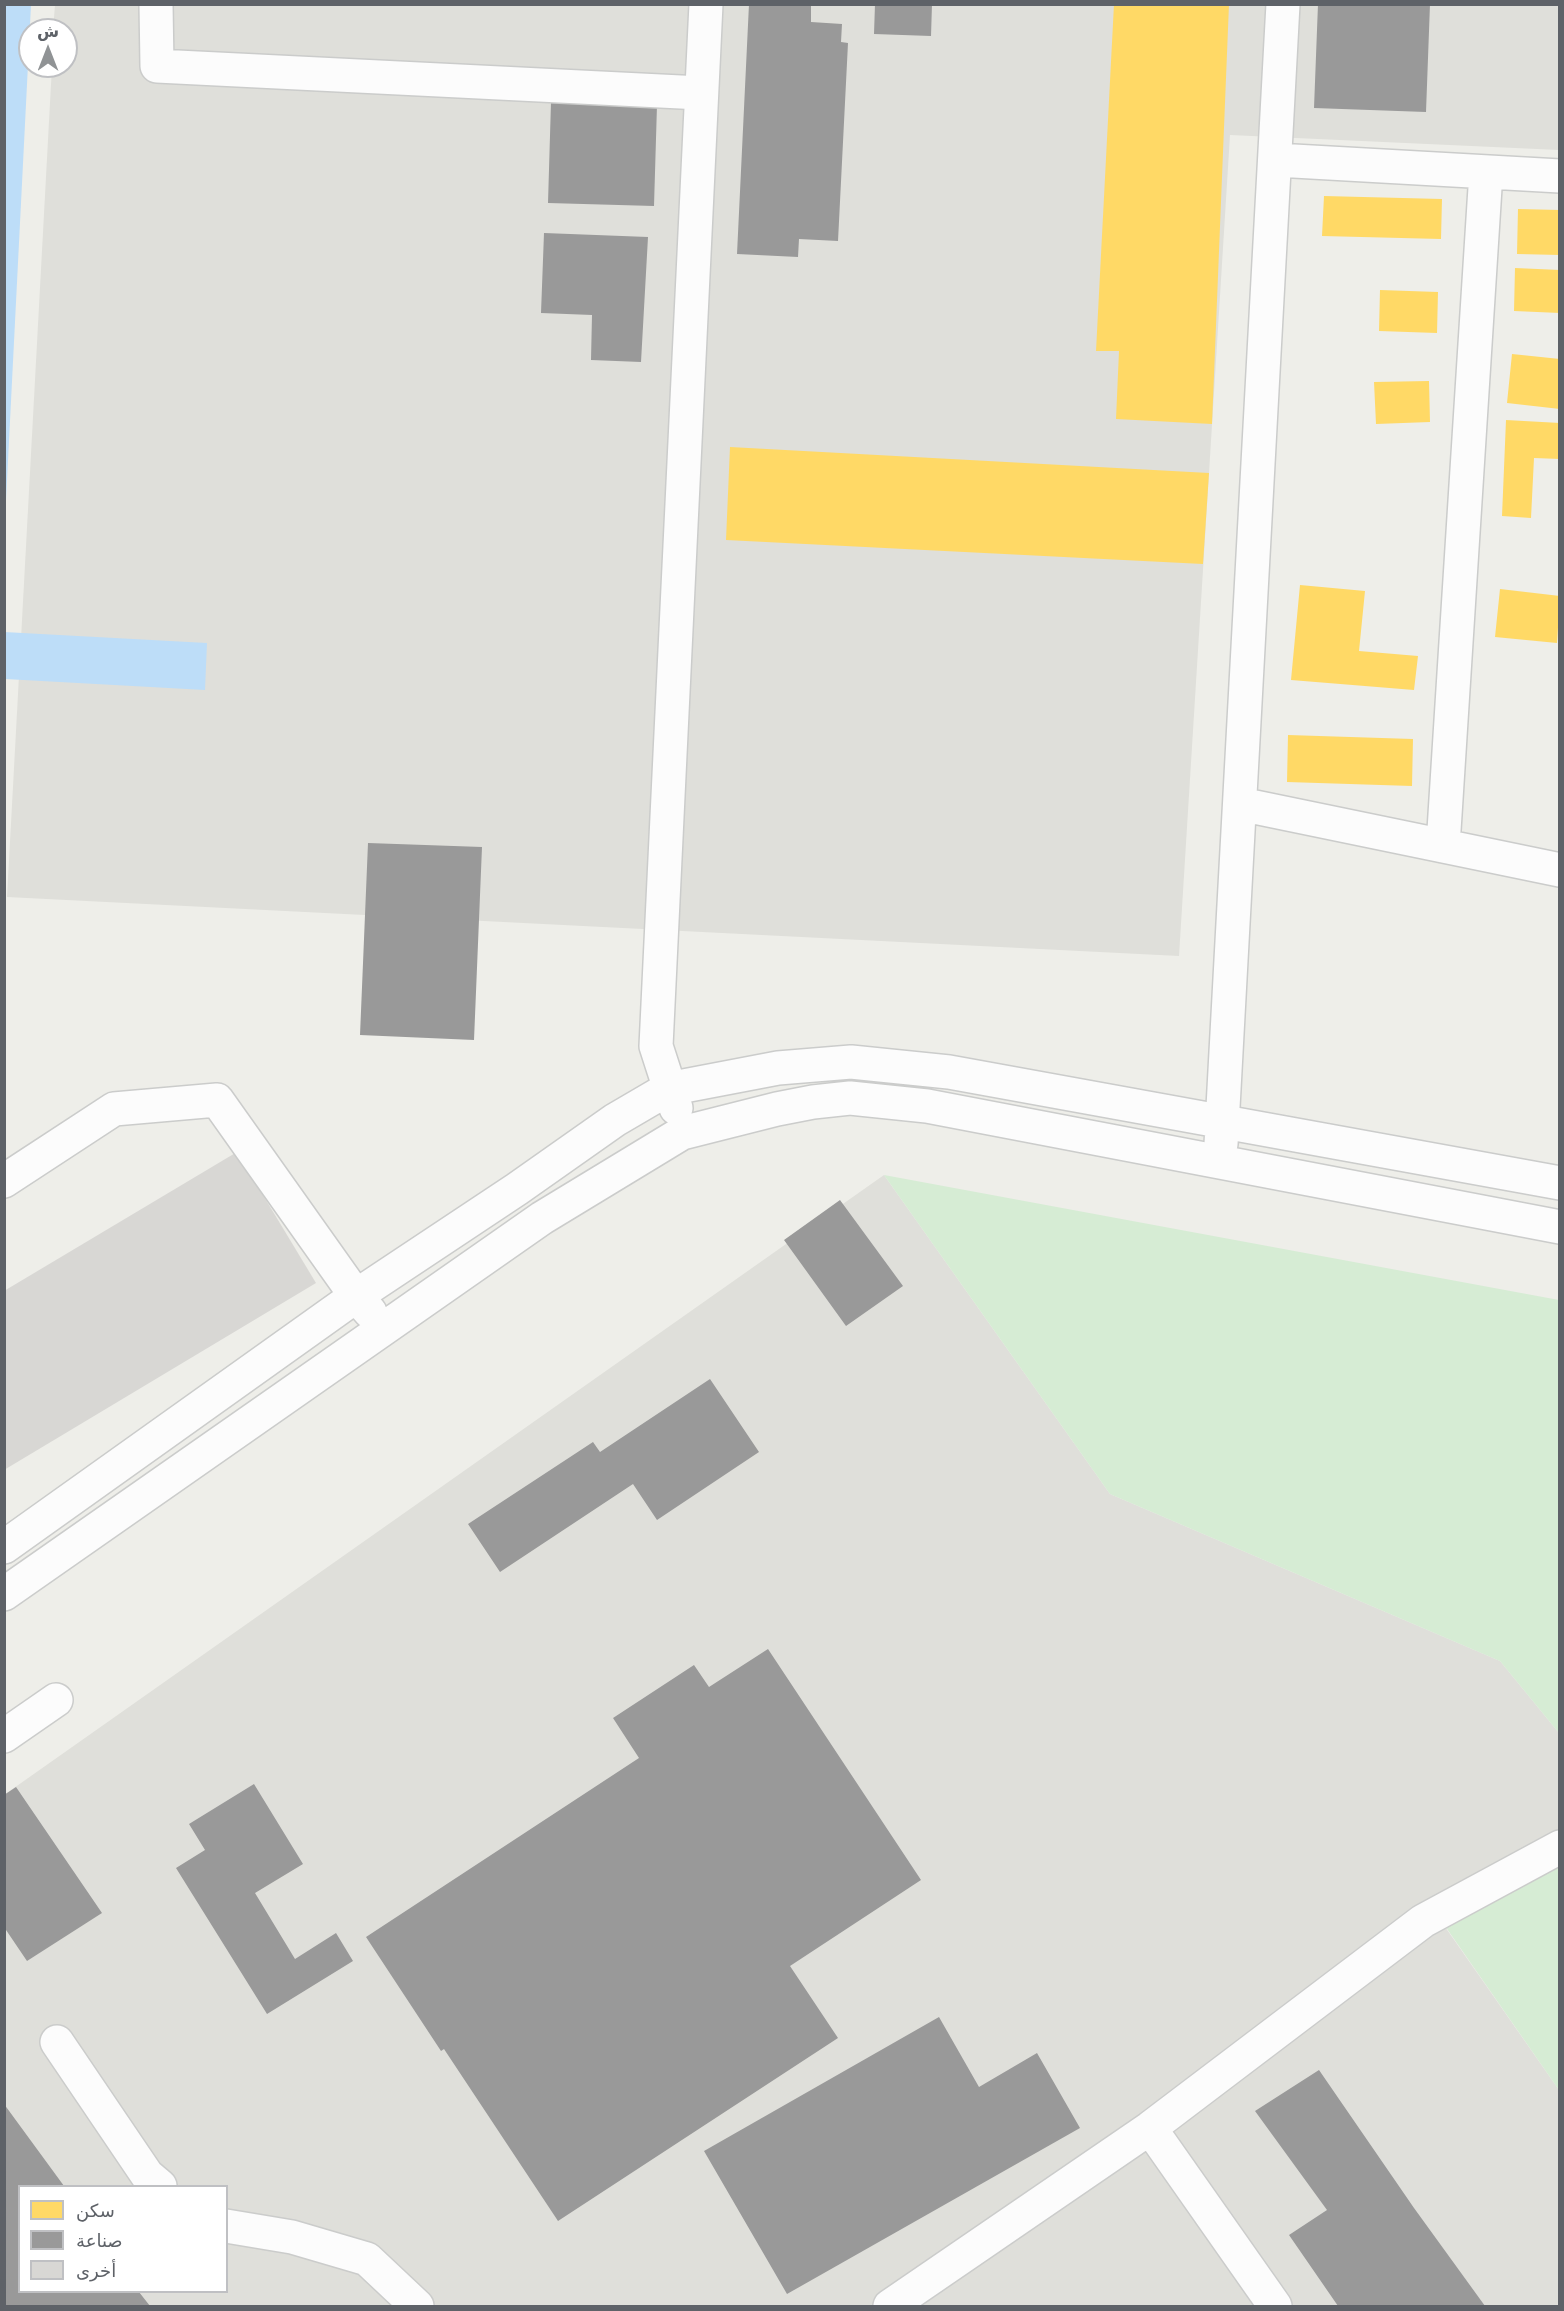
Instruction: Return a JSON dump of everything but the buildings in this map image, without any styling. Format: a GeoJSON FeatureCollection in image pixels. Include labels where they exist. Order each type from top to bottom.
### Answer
{"type":"FeatureCollection","features":[{"type":"Feature","properties":{"kind":"street"},"geometry":{"type":"LineString","coordinates":[[156,4],[157,66],[701,93]]}},
{"type":"Feature","properties":{"kind":"street"},"geometry":{"type":"LineString","coordinates":[[682,1133],[656,1046],[706,4]]}},
{"type":"Feature","properties":{"kind":"street"},"geometry":{"type":"LineString","coordinates":[[1220,1163],[1283,4]]}},
{"type":"Feature","properties":{"kind":"street"},"geometry":{"type":"LineString","coordinates":[[1276,160],[1560,176]]}},
{"type":"Feature","properties":{"kind":"street"},"geometry":{"type":"LineString","coordinates":[[1443,846],[1486,172]]}},
{"type":"Feature","properties":{"kind":"street"},"geometry":{"type":"LineString","coordinates":[[1240,804],[1560,870]]}},
{"type":"Feature","properties":{"kind":"street"},"geometry":{"type":"LineString","coordinates":[[4,1547],[357,1296],[615,1120],[669,1089],[778,1068],[851,1062],[950,1072],[1560,1183]]}},
{"type":"Feature","properties":{"kind":"street"},"geometry":{"type":"LineString","coordinates":[[4,1555],[14,1588],[542,1218],[682,1133],[777,1109],[850,1098],[927,1106],[1560,1227]]}},
{"type":"Feature","properties":{"kind":"street"},"geometry":{"type":"LineString","coordinates":[[4,1182],[114,1109],[217,1100],[381,1329]]}},
{"type":"Feature","properties":{"kind":"street"},"geometry":{"type":"LineString","coordinates":[[4,1736],[56,1700]]}},
{"type":"Feature","properties":{"kind":"street"},"geometry":{"type":"LineString","coordinates":[[910,2301],[1150,2128],[1423,1922],[1560,1847]]}},
{"type":"Feature","properties":{"kind":"street"},"geometry":{"type":"LineString","coordinates":[[57,2042],[147,2175],[158,2185]]}},
{"type":"Feature","properties":{"kind":"street"},"geometry":{"type":"LineString","coordinates":[[1150,2128],[1275,2307]]}},
{"type":"Feature","properties":{"kind":"street"},"geometry":{"type":"LineString","coordinates":[[228,2226],[292,2237],[367,2259],[417,2307]]}},
{"type":"Feature","properties":{"kind":"shaded area"},"geometry":{"type":"Polygon","coordinates":[[[55,5],[1559,5],[1559,150],[1230,135],[1179,956],[7,897],[51,78],[78,78],[78,18],[54,18],[55,5]]]}},
{"type":"Feature","properties":{"kind":"shaded area"},"geometry":{"type":"Polygon","coordinates":[[[884,1175],[1110,1494],[1500,1661],[1559,1733],[1559,1845],[1443,1924],[1559,2090],[1559,2306],[5,2306],[4,1795],[884,1175]]]}},
{"type":"Feature","properties":{"kind":"green space"},"geometry":{"type":"Polygon","coordinates":[[[884,1175],[1559,1300],[1559,1733],[1500,1661],[1110,1494],[884,1175]]]}},
{"type":"Feature","properties":{"kind":"green space"},"geometry":{"type":"Polygon","coordinates":[[[1559,1845],[1559,2090],[1443,1923],[1559,1845]]]}},
{"type":"Feature","properties":{"kind":"water"},"geometry":{"type":"Polygon","coordinates":[[[4,5],[31,5],[30,18],[18,18],[18,78],[27,78],[5,520],[4,5]]]}},
{"type":"Feature","properties":{"kind":"water"},"geometry":{"type":"Polygon","coordinates":[[[4,632],[207,643],[205,690],[5,679],[4,632]]]}}]}
